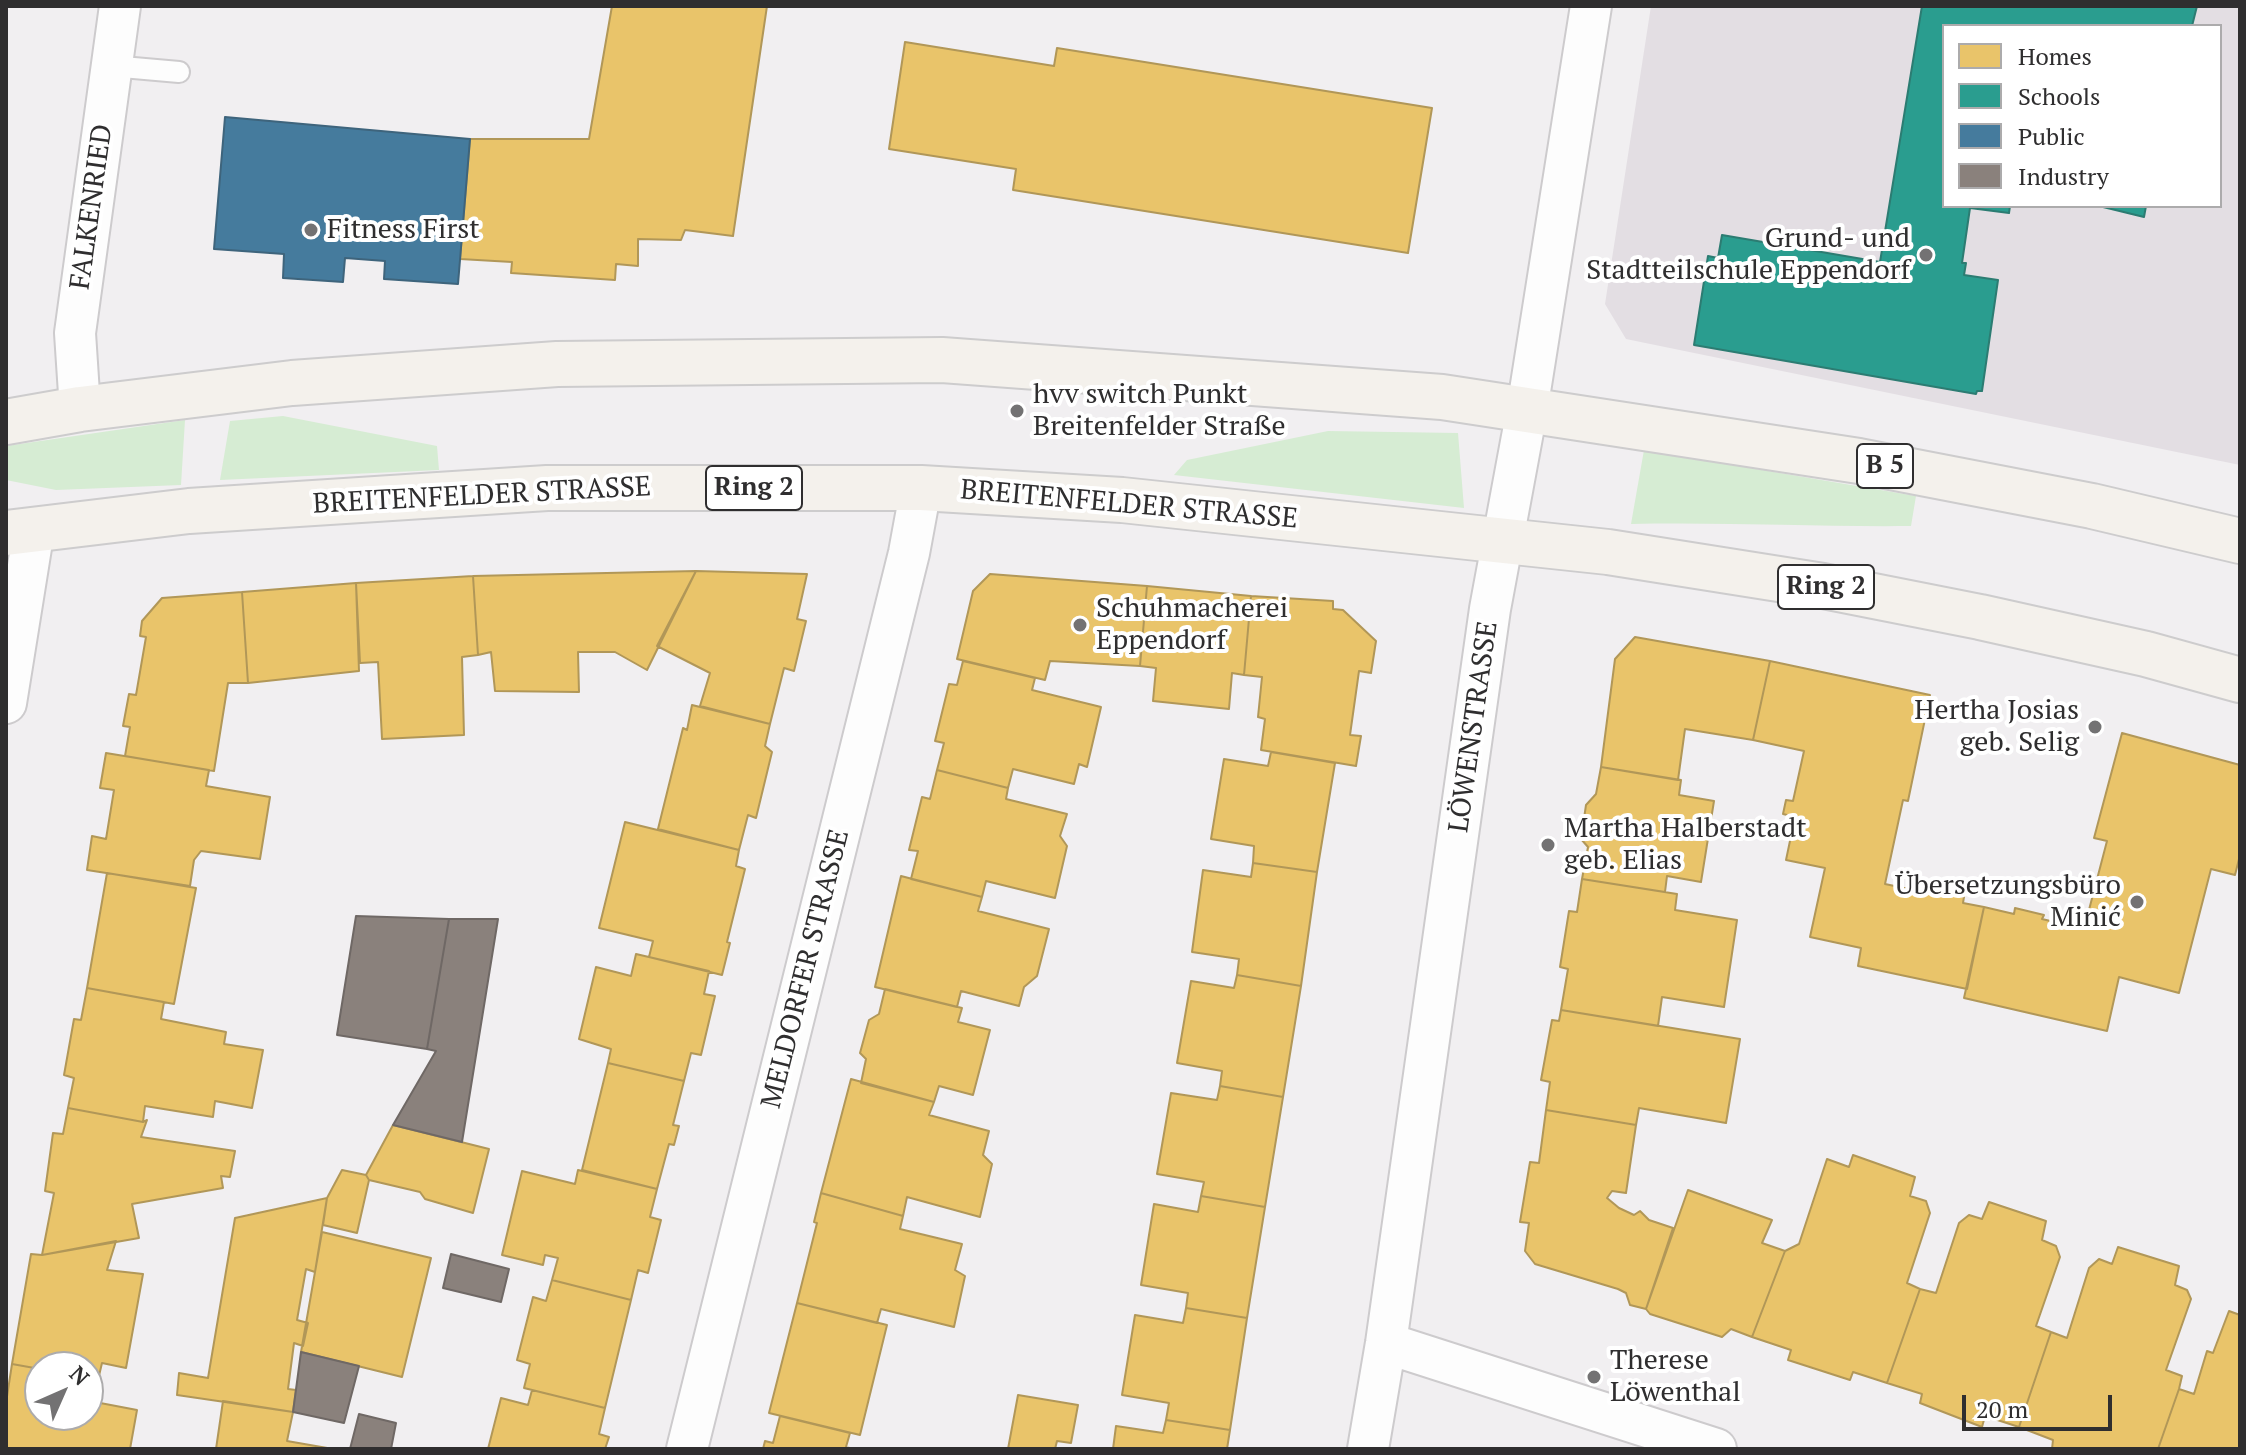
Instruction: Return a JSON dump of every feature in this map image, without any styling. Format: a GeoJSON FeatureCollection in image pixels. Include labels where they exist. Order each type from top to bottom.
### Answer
{"type":"FeatureCollection","features":[{"type":"Feature","properties":{"kind":"main road"},"geometry":{"type":"LineString","coordinates":[[6,422],[80,409],[292,383],[557,364],[942,360],[1442,397],[1527,410]]}},
{"type":"Feature","properties":{"kind":"main road","name":"B 5"},"geometry":{"type":"LineString","coordinates":[[1527,410],[1859,461],[2092,506],[2240,541]]}},
{"type":"Feature","properties":{"kind":"main road","name":"BREITENFELDER STRASSE"},"geometry":{"type":"LineString","coordinates":[[20,531],[189,511],[547,488],[921,488],[1122,500],[1608,552],[1823,586],[2146,654],[2240,680]]}},
{"type":"Feature","properties":{"kind":"street","name":"FALKENRIED"},"geometry":{"type":"LineString","coordinates":[[80,409],[75,333],[120,6]]}},
{"type":"Feature","properties":{"kind":"street","name":"LÖWENSTRASSE"},"geometry":{"type":"LineString","coordinates":[[1368,1449],[1386,1343],[1501,542],[1527,410],[1591,6]]}},
{"type":"Feature","properties":{"kind":"street","name":"MELDORFER STRASSE"},"geometry":{"type":"LineString","coordinates":[[687,1449],[909,553],[921,488]]}},
{"type":"Feature","properties":{"kind":"street"},"geometry":{"type":"LineString","coordinates":[[6,703],[20,531]]}},
{"type":"Feature","properties":{"kind":"street"},"geometry":{"type":"LineString","coordinates":[[1386,1343],[1716,1449]]}},
{"type":"Feature","properties":{"kind":"lane"},"geometry":{"type":"LineString","coordinates":[[111,66],[179,72]]}},
{"type":"Feature","properties":{"kind":"shaded area","name":"Grund- und Stadtteilschule Eppendorf"},"geometry":{"type":"Polygon","coordinates":[[[1651,6],[2240,6],[2240,465],[1626,339],[1605,304],[1651,6]]]}},
{"type":"Feature","properties":{"kind":"green space"},"geometry":{"type":"Polygon","coordinates":[[[283,416],[437,446],[439,470],[220,480],[230,421],[283,416]]]}},
{"type":"Feature","properties":{"kind":"green space"},"geometry":{"type":"Polygon","coordinates":[[[185,420],[181,485],[56,490],[6,480],[6,446],[185,420]]]}},
{"type":"Feature","properties":{"kind":"green space"},"geometry":{"type":"Polygon","coordinates":[[[1328,431],[1458,433],[1464,508],[1174,475],[1187,460],[1328,431]]]}},
{"type":"Feature","properties":{"kind":"green space"},"geometry":{"type":"Polygon","coordinates":[[[1644,450],[1916,496],[1911,526],[1631,524],[1644,450]]]}},
{"type":"Feature","properties":{"kind":"building: Homes"},"geometry":{"type":"Polygon","coordinates":[[[612,6],[767,6],[733,236],[685,230],[681,240],[638,239],[638,266],[616,264],[615,280],[511,273],[512,262],[460,259],[470,139],[589,139],[612,6]]]}},
{"type":"Feature","properties":{"kind":"building: Homes"},"geometry":{"type":"Polygon","coordinates":[[[905,42],[1054,66],[1057,48],[1432,108],[1408,253],[1013,190],[1016,169],[889,149],[905,42]]]}},
{"type":"Feature","properties":{"kind":"building: Homes"},"geometry":{"type":"Polygon","coordinates":[[[696,571],[807,574],[797,619],[806,621],[794,671],[784,668],[770,724],[700,706],[710,673],[657,646],[696,571]]]}},
{"type":"Feature","properties":{"kind":"building: Homes"},"geometry":{"type":"Polygon","coordinates":[[[696,571],[647,670],[615,652],[578,652],[579,692],[495,691],[491,652],[478,655],[473,576],[696,571]]]}},
{"type":"Feature","properties":{"kind":"building: Homes"},"geometry":{"type":"Polygon","coordinates":[[[990,574],[1147,586],[1140,666],[1050,661],[1045,680],[957,659],[973,591],[990,574]]]}},
{"type":"Feature","properties":{"kind":"building: Homes"},"geometry":{"type":"Polygon","coordinates":[[[473,576],[478,655],[462,657],[464,735],[382,739],[378,662],[360,663],[356,583],[473,576]]]}},
{"type":"Feature","properties":{"kind":"building: Homes"},"geometry":{"type":"Polygon","coordinates":[[[356,583],[359,671],[248,683],[242,592],[356,583]]]}},
{"type":"Feature","properties":{"kind":"building: Homes"},"geometry":{"type":"Polygon","coordinates":[[[1147,586],[1251,596],[1244,675],[1232,673],[1229,709],[1153,701],[1156,668],[1140,666],[1147,586]]]}},
{"type":"Feature","properties":{"kind":"building: Homes"},"geometry":{"type":"Polygon","coordinates":[[[242,592],[248,683],[228,683],[214,771],[125,756],[130,727],[123,726],[129,694],[136,695],[146,637],[140,636],[142,621],[162,598],[242,592]]]}},
{"type":"Feature","properties":{"kind":"building: Homes"},"geometry":{"type":"Polygon","coordinates":[[[1251,596],[1333,601],[1333,609],[1343,610],[1376,641],[1371,673],[1359,671],[1350,735],[1361,736],[1356,766],[1261,750],[1265,719],[1258,717],[1262,677],[1244,675],[1251,596]]]}},
{"type":"Feature","properties":{"kind":"building: Homes"},"geometry":{"type":"Polygon","coordinates":[[[1635,637],[1770,661],[1753,740],[1685,729],[1678,780],[1601,767],[1615,659],[1635,637]]]}},
{"type":"Feature","properties":{"kind":"building: Homes"},"geometry":{"type":"Polygon","coordinates":[[[963,661],[1035,678],[1032,690],[1101,707],[1087,767],[1079,764],[1074,784],[1013,769],[1008,788],[937,770],[944,743],[935,741],[949,684],[957,685],[963,661]]]}},
{"type":"Feature","properties":{"kind":"building: Homes"},"geometry":{"type":"Polygon","coordinates":[[[1770,661],[1930,695],[1908,801],[1903,800],[1885,884],[1964,897],[1963,903],[1984,907],[1967,989],[1858,966],[1861,948],[1810,937],[1825,868],[1786,860],[1795,817],[1783,814],[1786,800],[1793,801],[1804,751],[1753,740],[1770,661]]]}},
{"type":"Feature","properties":{"kind":"building: Homes"},"geometry":{"type":"Polygon","coordinates":[[[692,705],[770,724],[765,746],[772,752],[756,818],[748,815],[739,850],[658,829],[683,728],[687,730],[692,705]]]}},
{"type":"Feature","properties":{"kind":"building: Homes"},"geometry":{"type":"Polygon","coordinates":[[[2122,733],[2240,765],[2240,855],[2235,875],[2211,869],[2179,993],[2119,977],[2107,1031],[1964,998],[1984,907],[2014,914],[2015,908],[2044,915],[2042,919],[2084,929],[2107,841],[2094,838],[2122,733]]]}},
{"type":"Feature","properties":{"kind":"building: Homes"},"geometry":{"type":"Polygon","coordinates":[[[1271,752],[1335,763],[1317,872],[1253,863],[1254,846],[1211,839],[1224,759],[1268,766],[1271,752]]]}},
{"type":"Feature","properties":{"kind":"building: Homes"},"geometry":{"type":"Polygon","coordinates":[[[106,753],[209,770],[206,786],[270,797],[260,859],[201,851],[194,860],[190,886],[87,870],[92,836],[106,839],[114,790],[100,788],[106,753]]]}},
{"type":"Feature","properties":{"kind":"building: Homes"},"geometry":{"type":"Polygon","coordinates":[[[1601,767],[1681,780],[1679,795],[1714,801],[1701,882],[1667,876],[1665,892],[1582,879],[1588,847],[1581,839],[1586,805],[1596,794],[1601,767]]]}},
{"type":"Feature","properties":{"kind":"building: Homes"},"geometry":{"type":"Polygon","coordinates":[[[937,770],[1008,788],[1006,799],[1067,814],[1060,836],[1067,846],[1055,898],[986,881],[982,897],[911,879],[918,851],[909,850],[922,797],[930,799],[937,770]]]}},
{"type":"Feature","properties":{"kind":"building: Homes"},"geometry":{"type":"Polygon","coordinates":[[[625,822],[739,850],[736,866],[745,869],[722,975],[649,957],[653,941],[599,928],[625,822]]]}},
{"type":"Feature","properties":{"kind":"building: Homes"},"geometry":{"type":"Polygon","coordinates":[[[1253,863],[1317,872],[1301,986],[1237,975],[1239,959],[1192,952],[1203,870],[1251,877],[1253,863]]]}},
{"type":"Feature","properties":{"kind":"building: Homes"},"geometry":{"type":"Polygon","coordinates":[[[107,873],[196,888],[174,1004],[87,988],[107,873]]]}},
{"type":"Feature","properties":{"kind":"building: Homes"},"geometry":{"type":"Polygon","coordinates":[[[901,876],[982,897],[978,911],[1049,929],[1037,976],[1024,987],[1019,1006],[961,991],[957,1007],[875,987],[901,876]]]}},
{"type":"Feature","properties":{"kind":"building: Homes"},"geometry":{"type":"Polygon","coordinates":[[[1582,879],[1677,894],[1675,910],[1737,920],[1724,1007],[1662,997],[1658,1026],[1561,1010],[1568,969],[1560,967],[1569,911],[1577,912],[1582,879]]]}},
{"type":"Feature","properties":{"kind":"building: Homes"},"geometry":{"type":"Polygon","coordinates":[[[636,954],[709,971],[704,994],[715,996],[701,1055],[691,1053],[684,1081],[608,1063],[611,1049],[579,1039],[596,967],[631,976],[636,954]]]}},
{"type":"Feature","properties":{"kind":"building: Homes"},"geometry":{"type":"Polygon","coordinates":[[[1237,975],[1301,986],[1283,1097],[1220,1086],[1222,1071],[1177,1063],[1191,981],[1234,988],[1237,975]]]}},
{"type":"Feature","properties":{"kind":"building: Homes"},"geometry":{"type":"Polygon","coordinates":[[[87,988],[164,1002],[161,1019],[226,1032],[224,1044],[263,1050],[252,1108],[215,1101],[213,1117],[145,1106],[143,1122],[68,1108],[74,1078],[64,1075],[74,1019],[81,1020],[87,988]]]}},
{"type":"Feature","properties":{"kind":"building: Homes"},"geometry":{"type":"Polygon","coordinates":[[[885,989],[962,1008],[958,1022],[990,1030],[973,1095],[939,1086],[934,1102],[861,1083],[866,1059],[860,1053],[869,1020],[879,1014],[885,989]]]}},
{"type":"Feature","properties":{"kind":"building: Homes"},"geometry":{"type":"Polygon","coordinates":[[[1561,1010],[1740,1039],[1726,1123],[1639,1108],[1636,1125],[1546,1110],[1550,1082],[1541,1080],[1552,1020],[1559,1021],[1561,1010]]]}},
{"type":"Feature","properties":{"kind":"building: Homes"},"geometry":{"type":"Polygon","coordinates":[[[608,1063],[684,1081],[673,1125],[679,1126],[674,1145],[669,1144],[657,1189],[582,1170],[608,1063]]]}},
{"type":"Feature","properties":{"kind":"building: Homes"},"geometry":{"type":"Polygon","coordinates":[[[851,1079],[934,1102],[929,1115],[989,1131],[983,1155],[992,1164],[980,1217],[907,1197],[903,1216],[821,1193],[851,1079]]]}},
{"type":"Feature","properties":{"kind":"building: Homes"},"geometry":{"type":"Polygon","coordinates":[[[1220,1086],[1283,1097],[1265,1207],[1201,1196],[1204,1182],[1157,1174],[1171,1093],[1217,1100],[1220,1086]]]}},
{"type":"Feature","properties":{"kind":"building: Homes"},"geometry":{"type":"Polygon","coordinates":[[[68,1108],[143,1122],[147,1120],[141,1137],[235,1151],[230,1177],[221,1176],[223,1188],[132,1204],[139,1238],[42,1255],[54,1193],[45,1191],[53,1133],[63,1134],[68,1108]]]}},
{"type":"Feature","properties":{"kind":"building: Homes"},"geometry":{"type":"Polygon","coordinates":[[[1546,1110],[1636,1125],[1626,1193],[1612,1191],[1607,1198],[1634,1215],[1640,1211],[1649,1220],[1673,1228],[1646,1309],[1630,1305],[1626,1293],[1618,1289],[1535,1264],[1525,1251],[1529,1223],[1520,1222],[1530,1162],[1539,1163],[1546,1110]]]}},
{"type":"Feature","properties":{"kind":"building: Homes"},"geometry":{"type":"Polygon","coordinates":[[[393,1125],[489,1149],[473,1213],[425,1199],[420,1192],[369,1180],[366,1175],[393,1125]]]}},
{"type":"Feature","properties":{"kind":"building: Homes"},"geometry":{"type":"Polygon","coordinates":[[[1853,1155],[1915,1177],[1910,1196],[1926,1201],[1930,1213],[1907,1283],[1920,1289],[1887,1383],[1853,1372],[1850,1380],[1788,1360],[1791,1350],[1752,1337],[1785,1251],[1799,1244],[1827,1159],[1849,1167],[1853,1155]]]}},
{"type":"Feature","properties":{"kind":"building: Homes"},"geometry":{"type":"Polygon","coordinates":[[[342,1170],[366,1175],[369,1180],[357,1233],[323,1225],[327,1198],[342,1170]]]}},
{"type":"Feature","properties":{"kind":"building: Homes"},"geometry":{"type":"Polygon","coordinates":[[[578,1170],[657,1189],[650,1217],[661,1220],[648,1273],[638,1270],[631,1300],[552,1280],[558,1258],[545,1255],[543,1265],[502,1255],[522,1171],[575,1184],[578,1170]]]}},
{"type":"Feature","properties":{"kind":"building: Homes"},"geometry":{"type":"Polygon","coordinates":[[[1688,1190],[1772,1220],[1762,1243],[1785,1251],[1752,1337],[1731,1329],[1722,1337],[1650,1314],[1646,1309],[1688,1190]]]}},
{"type":"Feature","properties":{"kind":"building: Homes"},"geometry":{"type":"Polygon","coordinates":[[[821,1193],[903,1216],[900,1229],[962,1244],[955,1270],[965,1276],[954,1327],[881,1309],[877,1323],[797,1303],[817,1223],[814,1222],[821,1193]]]}},
{"type":"Feature","properties":{"kind":"building: Homes"},"geometry":{"type":"Polygon","coordinates":[[[1201,1196],[1265,1207],[1247,1318],[1186,1308],[1188,1293],[1141,1285],[1154,1204],[1198,1212],[1201,1196]]]}},
{"type":"Feature","properties":{"kind":"building: Homes"},"geometry":{"type":"Polygon","coordinates":[[[327,1198],[315,1272],[306,1269],[297,1320],[308,1323],[303,1346],[294,1343],[288,1389],[296,1390],[293,1412],[177,1395],[179,1373],[208,1378],[235,1218],[327,1198]]]}},
{"type":"Feature","properties":{"kind":"building: Homes"},"geometry":{"type":"Polygon","coordinates":[[[1989,1202],[2046,1221],[2042,1240],[2056,1246],[2060,1257],[2036,1326],[2051,1332],[2019,1427],[1985,1416],[1982,1427],[1920,1403],[1922,1394],[1887,1383],[1920,1289],[1936,1293],[1959,1223],[1969,1215],[1982,1219],[1989,1202]]]}},
{"type":"Feature","properties":{"kind":"building: Homes"},"geometry":{"type":"Polygon","coordinates":[[[322,1232],[431,1258],[402,1377],[301,1352],[322,1232]]]}},
{"type":"Feature","properties":{"kind":"building: Homes"},"geometry":{"type":"Polygon","coordinates":[[[116,1241],[107,1270],[143,1274],[126,1368],[104,1363],[104,1351],[24,1351],[24,1366],[12,1364],[31,1254],[42,1255],[116,1241]]]}},
{"type":"Feature","properties":{"kind":"building: Homes"},"geometry":{"type":"Polygon","coordinates":[[[2118,1247],[2179,1266],[2175,1285],[2187,1290],[2191,1299],[2166,1370],[2182,1376],[2179,1389],[2158,1449],[2052,1449],[2053,1440],[2019,1427],[2051,1332],[2067,1338],[2089,1268],[2099,1259],[2112,1264],[2118,1247]]]}},
{"type":"Feature","properties":{"kind":"building: Homes"},"geometry":{"type":"Polygon","coordinates":[[[552,1280],[631,1300],[605,1408],[524,1388],[530,1364],[517,1360],[533,1297],[546,1301],[552,1280]]]}},
{"type":"Feature","properties":{"kind":"building: Homes"},"geometry":{"type":"Polygon","coordinates":[[[797,1303],[887,1325],[860,1435],[769,1413],[797,1303]]]}},
{"type":"Feature","properties":{"kind":"building: Homes"},"geometry":{"type":"Polygon","coordinates":[[[1186,1308],[1247,1318],[1230,1430],[1166,1420],[1169,1403],[1122,1395],[1135,1315],[1183,1323],[1186,1308]]]}},
{"type":"Feature","properties":{"kind":"building: Homes"},"geometry":{"type":"Polygon","coordinates":[[[2229,1311],[2240,1315],[2240,1449],[2158,1449],[2179,1389],[2194,1394],[2207,1351],[2213,1353],[2229,1311]]]}},
{"type":"Feature","properties":{"kind":"building: Homes"},"geometry":{"type":"Polygon","coordinates":[[[12,1364],[24,1366],[24,1431],[104,1431],[104,1404],[137,1410],[130,1449],[6,1449],[6,1403],[12,1364]]]}},
{"type":"Feature","properties":{"kind":"building: Homes"},"geometry":{"type":"Polygon","coordinates":[[[532,1390],[605,1408],[599,1434],[609,1437],[605,1449],[488,1449],[501,1398],[528,1405],[532,1390]]]}},
{"type":"Feature","properties":{"kind":"building: Homes"},"geometry":{"type":"Polygon","coordinates":[[[1018,1395],[1078,1405],[1071,1443],[1057,1441],[1055,1449],[1008,1449],[1018,1395]]]}},
{"type":"Feature","properties":{"kind":"building: Homes"},"geometry":{"type":"Polygon","coordinates":[[[223,1401],[293,1412],[287,1441],[333,1449],[216,1449],[223,1401]]]}},
{"type":"Feature","properties":{"kind":"building: Homes"},"geometry":{"type":"Polygon","coordinates":[[[780,1416],[850,1433],[846,1447],[853,1449],[763,1449],[765,1441],[773,1443],[780,1416]]]}},
{"type":"Feature","properties":{"kind":"building: Homes"},"geometry":{"type":"Polygon","coordinates":[[[1166,1420],[1230,1430],[1227,1449],[1113,1449],[1116,1426],[1163,1433],[1166,1420]]]}},
{"type":"Feature","properties":{"kind":"building: Schools"},"geometry":{"type":"Polygon","coordinates":[[[1922,6],[2197,6],[2192,24],[1942,24],[1942,208],[1970,208],[1962,263],[1966,263],[1964,275],[1998,280],[1982,391],[1976,394],[1694,345],[1708,256],[1718,258],[1722,235],[1880,262],[1922,6]]]}},
{"type":"Feature","properties":{"kind":"building: Schools"},"geometry":{"type":"Polygon","coordinates":[[[1970,208],[2010,208],[2009,213],[1970,208]]]}},
{"type":"Feature","properties":{"kind":"building: Schools"},"geometry":{"type":"Polygon","coordinates":[[[2107,208],[2146,208],[2144,217],[2107,208]]]}},
{"type":"Feature","properties":{"kind":"building: Public"},"geometry":{"type":"Polygon","coordinates":[[[225,117],[470,139],[458,284],[384,279],[385,261],[345,258],[343,282],[283,278],[284,254],[214,249],[225,117]]]}},
{"type":"Feature","properties":{"kind":"building: Industry"},"geometry":{"type":"Polygon","coordinates":[[[356,916],[449,919],[427,1049],[337,1035],[356,916]]]}},
{"type":"Feature","properties":{"kind":"building: Industry"},"geometry":{"type":"Polygon","coordinates":[[[449,919],[498,919],[462,1142],[393,1125],[436,1051],[427,1049],[449,919]]]}},
{"type":"Feature","properties":{"kind":"building: Industry"},"geometry":{"type":"Polygon","coordinates":[[[451,1254],[509,1269],[501,1302],[443,1288],[451,1254]]]}},
{"type":"Feature","properties":{"kind":"building: Industry"},"geometry":{"type":"Polygon","coordinates":[[[301,1352],[359,1366],[344,1423],[293,1412],[301,1352]]]}},
{"type":"Feature","properties":{"kind":"building: Industry"},"geometry":{"type":"Polygon","coordinates":[[[359,1414],[396,1423],[391,1449],[350,1449],[359,1414]]]}},
{"type":"Feature","properties":{"kind":"place","name":"Fitness First"},"geometry":{"type":"Point","coordinates":[311,230]}},
{"type":"Feature","properties":{"kind":"place","name":"Grund- und Stadtteilschule Eppendorf"},"geometry":{"type":"Point","coordinates":[1926,255]}},
{"type":"Feature","properties":{"kind":"place","name":"hvv switch Punkt Breitenfelder Straße"},"geometry":{"type":"Point","coordinates":[1017,411]}},
{"type":"Feature","properties":{"kind":"place","name":"Schuhmacherei Eppendorf"},"geometry":{"type":"Point","coordinates":[1080,625]}},
{"type":"Feature","properties":{"kind":"place","name":"Hertha Josias geb. Selig"},"geometry":{"type":"Point","coordinates":[2095,727]}},
{"type":"Feature","properties":{"kind":"place","name":"Martha Halberstadt geb. Elias"},"geometry":{"type":"Point","coordinates":[1548,845]}},
{"type":"Feature","properties":{"kind":"place","name":"Übersetzungsbüro Minić"},"geometry":{"type":"Point","coordinates":[2137,902]}},
{"type":"Feature","properties":{"kind":"place","name":"Therese Löwenthal"},"geometry":{"type":"Point","coordinates":[1594,1377]}}]}
